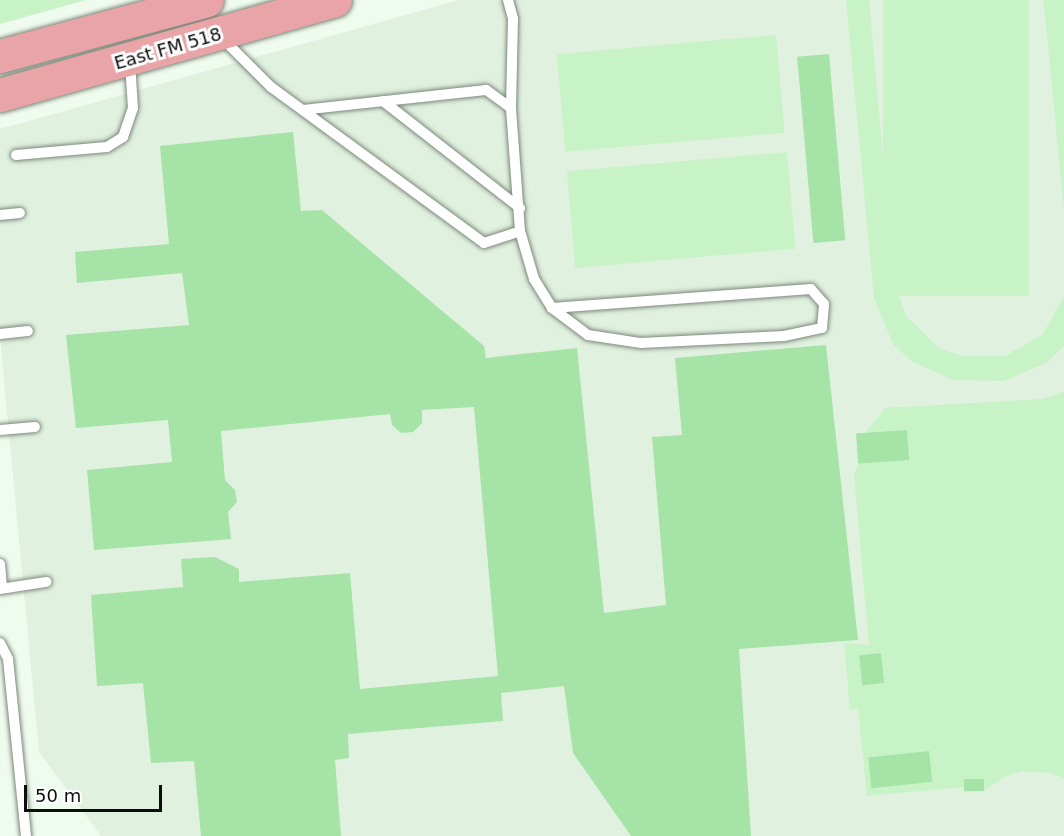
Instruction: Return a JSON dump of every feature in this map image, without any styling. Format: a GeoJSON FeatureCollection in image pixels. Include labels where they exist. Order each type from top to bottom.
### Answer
{"type":"FeatureCollection","features":[{"type":"Feature","properties":{"kind":"main road","name":"East FM 518"},"geometry":{"type":"LineString","coordinates":[[2,56],[207,0]]}},
{"type":"Feature","properties":{"kind":"main road"},"geometry":{"type":"LineString","coordinates":[[212,0],[219,35]]}},
{"type":"Feature","properties":{"kind":"main road","name":"East FM 518"},"geometry":{"type":"LineString","coordinates":[[6,93],[219,35],[335,0]]}},
{"type":"Feature","properties":{"kind":"main road"},"geometry":{"type":"LineString","coordinates":[[2,56],[6,93]]}},
{"type":"Feature","properties":{"kind":"lane"},"geometry":{"type":"LineString","coordinates":[[508,0],[513,19],[511,108],[520,231],[534,279],[552,308],[588,335],[641,343],[793,334],[822,328],[824,304],[811,289],[552,308]]}},
{"type":"Feature","properties":{"kind":"lane"},"geometry":{"type":"LineString","coordinates":[[219,35],[271,87],[484,243],[520,231]]}},
{"type":"Feature","properties":{"kind":"lane"},"geometry":{"type":"LineString","coordinates":[[16,155],[107,147],[123,137],[134,108],[129,59]]}},
{"type":"Feature","properties":{"kind":"lane"},"geometry":{"type":"LineString","coordinates":[[303,110],[486,90],[511,108]]}},
{"type":"Feature","properties":{"kind":"lane"},"geometry":{"type":"LineString","coordinates":[[383,101],[520,208]]}},
{"type":"Feature","properties":{"kind":"lane"},"geometry":{"type":"LineString","coordinates":[[0,215],[20,213]]}},
{"type":"Feature","properties":{"kind":"lane"},"geometry":{"type":"LineString","coordinates":[[0,334],[28,331]]}},
{"type":"Feature","properties":{"kind":"lane"},"geometry":{"type":"LineString","coordinates":[[0,430],[35,427]]}},
{"type":"Feature","properties":{"kind":"lane"},"geometry":{"type":"LineString","coordinates":[[0,564],[1,588],[46,582]]}},
{"type":"Feature","properties":{"kind":"lane"},"geometry":{"type":"LineString","coordinates":[[0,643],[8,659],[26,836]]}},
{"type":"Feature","properties":{"kind":"shaded area"},"geometry":{"type":"Polygon","coordinates":[[[459,0],[1064,0],[1064,836],[101,836],[39,752],[0,338],[0,129],[459,0]]]}},
{"type":"Feature","properties":{"kind":"green space"},"geometry":{"type":"Polygon","coordinates":[[[0,0],[86,0],[0,24],[0,0]]]}},
{"type":"Feature","properties":{"kind":"green space"},"geometry":{"type":"Polygon","coordinates":[[[846,0],[869,0],[894,282],[906,316],[940,349],[964,356],[1005,356],[1043,334],[1064,296],[1064,346],[1046,363],[1004,381],[953,380],[911,361],[893,344],[874,298],[846,0]]]}},
{"type":"Feature","properties":{"kind":"green space"},"geometry":{"type":"Polygon","coordinates":[[[883,0],[1029,0],[1029,296],[883,296],[883,0]]]}},
{"type":"Feature","properties":{"kind":"green space"},"geometry":{"type":"Polygon","coordinates":[[[1043,0],[1064,0],[1064,209],[1045,16],[1043,0]]]}},
{"type":"Feature","properties":{"kind":"green space"},"geometry":{"type":"Polygon","coordinates":[[[776,35],[785,133],[565,152],[557,54],[776,35]]]}},
{"type":"Feature","properties":{"kind":"green space"},"geometry":{"type":"Polygon","coordinates":[[[787,152],[795,249],[575,268],[567,171],[787,152]]]}},
{"type":"Feature","properties":{"kind":"green space"},"geometry":{"type":"Polygon","coordinates":[[[1064,392],[1064,778],[1051,773],[1022,771],[1006,776],[984,791],[965,792],[964,787],[867,796],[858,708],[850,710],[844,643],[869,645],[854,474],[859,463],[856,433],[865,433],[885,408],[1042,399],[1064,392]]]}},
{"type":"Feature","properties":{"kind":"building"},"geometry":{"type":"Polygon","coordinates":[[[829,54],[845,240],[813,243],[797,57],[829,54]]]}},
{"type":"Feature","properties":{"kind":"building"},"geometry":{"type":"Polygon","coordinates":[[[293,132],[301,211],[322,210],[484,346],[486,358],[577,348],[604,613],[666,605],[652,437],[682,435],[675,358],[826,345],[858,640],[739,649],[751,836],[631,836],[573,753],[564,686],[501,693],[503,721],[348,734],[349,758],[335,760],[341,836],[201,836],[194,761],[151,763],[143,683],[97,686],[91,595],[183,587],[181,559],[215,557],[239,569],[239,582],[350,573],[360,689],[498,676],[474,407],[422,410],[422,423],[413,432],[401,433],[392,425],[390,414],[221,431],[225,480],[235,490],[237,502],[228,512],[231,539],[94,550],[87,470],[172,462],[168,420],[76,428],[66,335],[189,325],[182,273],[77,283],[75,252],[169,244],[160,146],[293,132]]]}},
{"type":"Feature","properties":{"kind":"building"},"geometry":{"type":"Polygon","coordinates":[[[907,430],[909,460],[858,463],[856,434],[907,430]]]}},
{"type":"Feature","properties":{"kind":"building"},"geometry":{"type":"Polygon","coordinates":[[[881,653],[884,683],[862,685],[859,655],[881,653]]]}},
{"type":"Feature","properties":{"kind":"building"},"geometry":{"type":"Polygon","coordinates":[[[929,751],[932,782],[872,788],[868,757],[929,751]]]}},
{"type":"Feature","properties":{"kind":"building"},"geometry":{"type":"Polygon","coordinates":[[[964,779],[984,779],[984,791],[964,791],[964,779]]]}}]}
